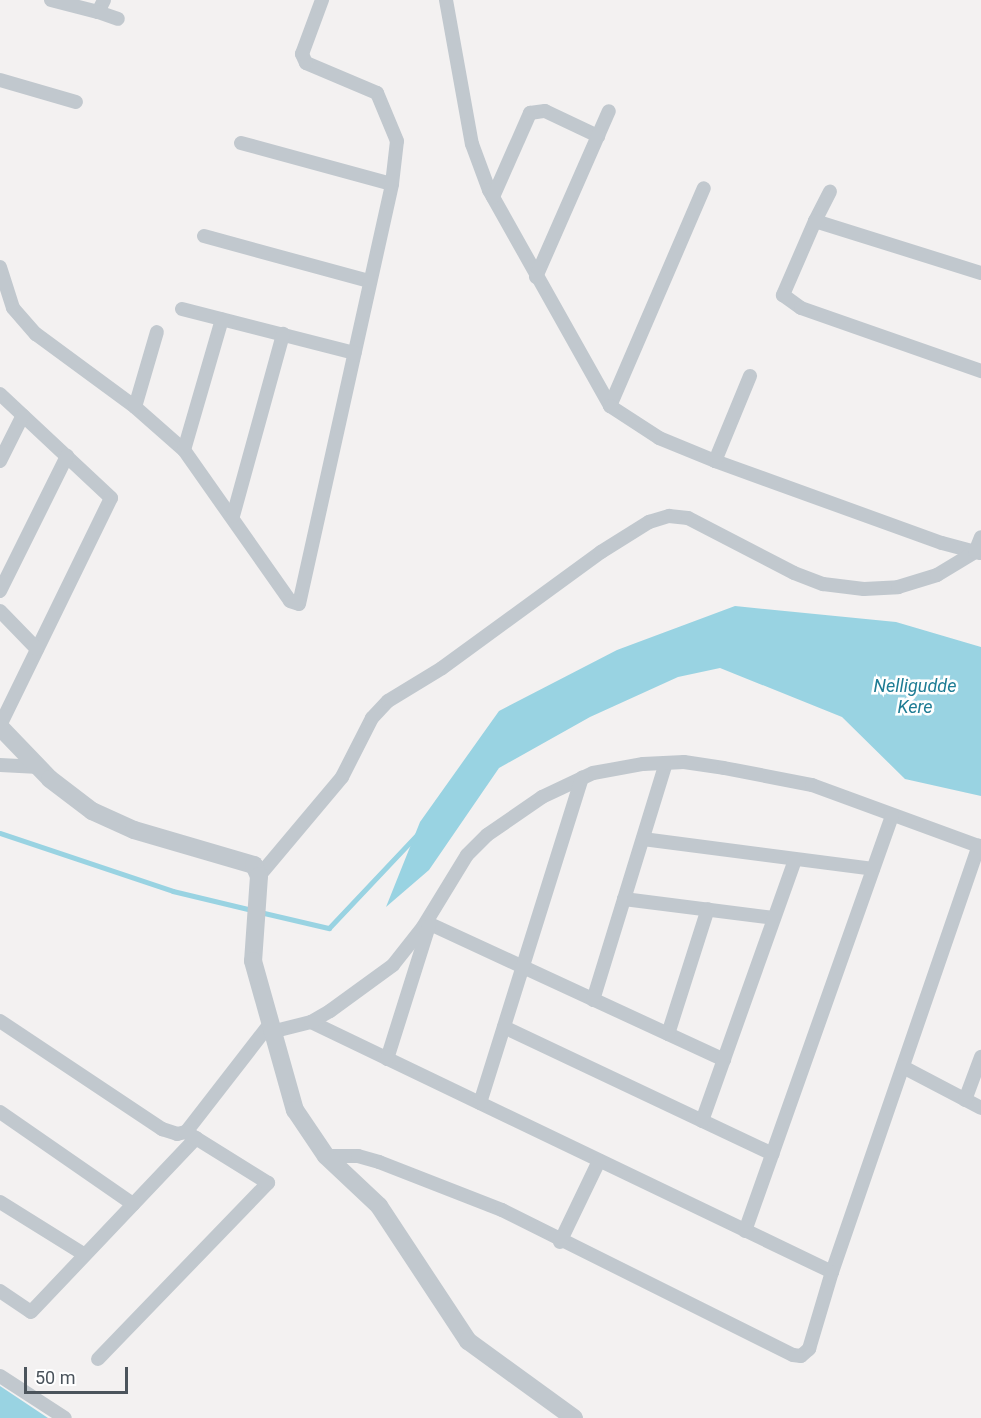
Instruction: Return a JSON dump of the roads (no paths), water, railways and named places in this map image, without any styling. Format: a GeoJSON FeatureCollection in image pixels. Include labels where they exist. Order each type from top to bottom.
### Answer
{"type":"FeatureCollection","features":[{"type":"Feature","properties":{"kind":"street"},"geometry":{"type":"LineString","coordinates":[[51,0],[101,6],[118,19]]}},
{"type":"Feature","properties":{"kind":"street"},"geometry":{"type":"LineString","coordinates":[[1,274],[13,308],[36,334],[135,407],[184,450],[233,516],[291,601],[299,604],[392,184],[398,141],[376,93],[316,70],[302,54],[322,0]]}},
{"type":"Feature","properties":{"kind":"street"},"geometry":{"type":"LineString","coordinates":[[446,0],[472,144],[493,197],[536,278],[610,406],[659,438],[715,461],[978,552]]}},
{"type":"Feature","properties":{"kind":"street"},"geometry":{"type":"LineString","coordinates":[[0,80],[76,102]]}},
{"type":"Feature","properties":{"kind":"street"},"geometry":{"type":"LineString","coordinates":[[493,197],[530,112],[545,111],[598,136]]}},
{"type":"Feature","properties":{"kind":"street"},"geometry":{"type":"LineString","coordinates":[[536,278],[609,111]]}},
{"type":"Feature","properties":{"kind":"street"},"geometry":{"type":"LineString","coordinates":[[241,143],[392,184]]}},
{"type":"Feature","properties":{"kind":"street"},"geometry":{"type":"LineString","coordinates":[[610,406],[704,188]]}},
{"type":"Feature","properties":{"kind":"street"},"geometry":{"type":"LineString","coordinates":[[830,192],[784,286],[786,299],[981,371]]}},
{"type":"Feature","properties":{"kind":"street"},"geometry":{"type":"LineString","coordinates":[[815,221],[981,273]]}},
{"type":"Feature","properties":{"kind":"street"},"geometry":{"type":"LineString","coordinates":[[204,236],[369,281]]}},
{"type":"Feature","properties":{"kind":"street"},"geometry":{"type":"LineString","coordinates":[[182,309],[354,353]]}},
{"type":"Feature","properties":{"kind":"street"},"geometry":{"type":"LineString","coordinates":[[184,450],[222,319]]}},
{"type":"Feature","properties":{"kind":"street"},"geometry":{"type":"LineString","coordinates":[[135,407],[158,332]]}},
{"type":"Feature","properties":{"kind":"street"},"geometry":{"type":"LineString","coordinates":[[233,516],[283,334]]}},
{"type":"Feature","properties":{"kind":"street"},"geometry":{"type":"LineString","coordinates":[[715,461],[750,376]]}},
{"type":"Feature","properties":{"kind":"street"},"geometry":{"type":"LineString","coordinates":[[0,394],[111,498],[0,727],[39,767],[92,811],[134,830],[244,860],[254,865],[259,876],[253,961],[270,1028],[295,1110],[326,1156],[379,1206],[468,1341],[574,1418]]}},
{"type":"Feature","properties":{"kind":"street"},"geometry":{"type":"LineString","coordinates":[[0,462],[22,415]]}},
{"type":"Feature","properties":{"kind":"street"},"geometry":{"type":"LineString","coordinates":[[0,591],[67,456]]}},
{"type":"Feature","properties":{"kind":"street"},"geometry":{"type":"LineString","coordinates":[[259,876],[342,777],[372,718],[388,701],[649,522],[669,516],[687,518],[795,573],[824,584],[864,589],[898,587],[937,575],[978,552],[981,537]]}},
{"type":"Feature","properties":{"kind":"street"},"geometry":{"type":"LineString","coordinates":[[0,611],[37,649]]}},
{"type":"Feature","properties":{"kind":"street"},"geometry":{"type":"LineString","coordinates":[[593,1000],[666,763]]}},
{"type":"Feature","properties":{"kind":"street"},"geometry":{"type":"LineString","coordinates":[[0,1291],[31,1312],[133,1204],[191,1135],[270,1028],[310,1022],[393,965],[423,927],[467,855],[486,836],[542,797],[582,778],[619,768],[666,763],[724,768],[812,785],[980,847],[832,1272],[808,1349],[801,1356],[560,1242],[502,1210],[379,1162],[358,1156],[326,1156]]}},
{"type":"Feature","properties":{"kind":"street"},"geometry":{"type":"LineString","coordinates":[[0,765],[39,767]]}},
{"type":"Feature","properties":{"kind":"street"},"geometry":{"type":"LineString","coordinates":[[480,1103],[582,778]]}},
{"type":"Feature","properties":{"kind":"street"},"geometry":{"type":"LineString","coordinates":[[746,1231],[892,815]]}},
{"type":"Feature","properties":{"kind":"street"},"geometry":{"type":"LineString","coordinates":[[643,839],[873,869]]}},
{"type":"Feature","properties":{"kind":"street"},"geometry":{"type":"LineString","coordinates":[[702,1120],[795,860]]}},
{"type":"Feature","properties":{"kind":"street"},"geometry":{"type":"LineString","coordinates":[[624,899],[774,918]]}},
{"type":"Feature","properties":{"kind":"street"},"geometry":{"type":"LineString","coordinates":[[387,1059],[437,903]]}},
{"type":"Feature","properties":{"kind":"street"},"geometry":{"type":"LineString","coordinates":[[668,1034],[708,909]]}},
{"type":"Feature","properties":{"kind":"street"},"geometry":{"type":"LineString","coordinates":[[430,924],[724,1060]]}},
{"type":"Feature","properties":{"kind":"street"},"geometry":{"type":"LineString","coordinates":[[0,1021],[162,1129],[177,1134],[191,1135],[268,1183],[98,1359]]}},
{"type":"Feature","properties":{"kind":"street"},"geometry":{"type":"LineString","coordinates":[[310,1022],[832,1272]]}},
{"type":"Feature","properties":{"kind":"street"},"geometry":{"type":"LineString","coordinates":[[504,1027],[773,1154]]}},
{"type":"Feature","properties":{"kind":"street"},"geometry":{"type":"LineString","coordinates":[[965,1100],[981,1057]]}},
{"type":"Feature","properties":{"kind":"street"},"geometry":{"type":"LineString","coordinates":[[903,1067],[981,1108]]}},
{"type":"Feature","properties":{"kind":"street"},"geometry":{"type":"LineString","coordinates":[[0,1112],[133,1204]]}},
{"type":"Feature","properties":{"kind":"street"},"geometry":{"type":"LineString","coordinates":[[560,1242],[599,1161]]}},
{"type":"Feature","properties":{"kind":"street"},"geometry":{"type":"LineString","coordinates":[[0,1202],[85,1255]]}},
{"type":"Feature","properties":{"kind":"street"},"geometry":{"type":"LineString","coordinates":[[0,1376],[65,1418]]}},
{"type":"Feature","properties":{"kind":"water","name":"Nelligudde Kere"},"geometry":{"type":"Polygon","coordinates":[[[735,606],[896,622],[981,647],[981,796],[905,779],[842,717],[720,668],[678,677],[590,717],[499,768],[429,870],[386,907],[420,822],[499,711],[617,650],[735,606]]]}},
{"type":"Feature","properties":{"kind":"water"},"geometry":{"type":"Polygon","coordinates":[[[0,1386],[48,1418],[0,1418],[0,1386]]]}},
{"type":"Feature","properties":{"kind":"waterway"},"geometry":{"type":"LineString","coordinates":[[0,833],[173,891],[252,910]]}},
{"type":"Feature","properties":{"kind":"waterway"},"geometry":{"type":"LineString","coordinates":[[260,912],[329,928],[417,835]]}}]}
